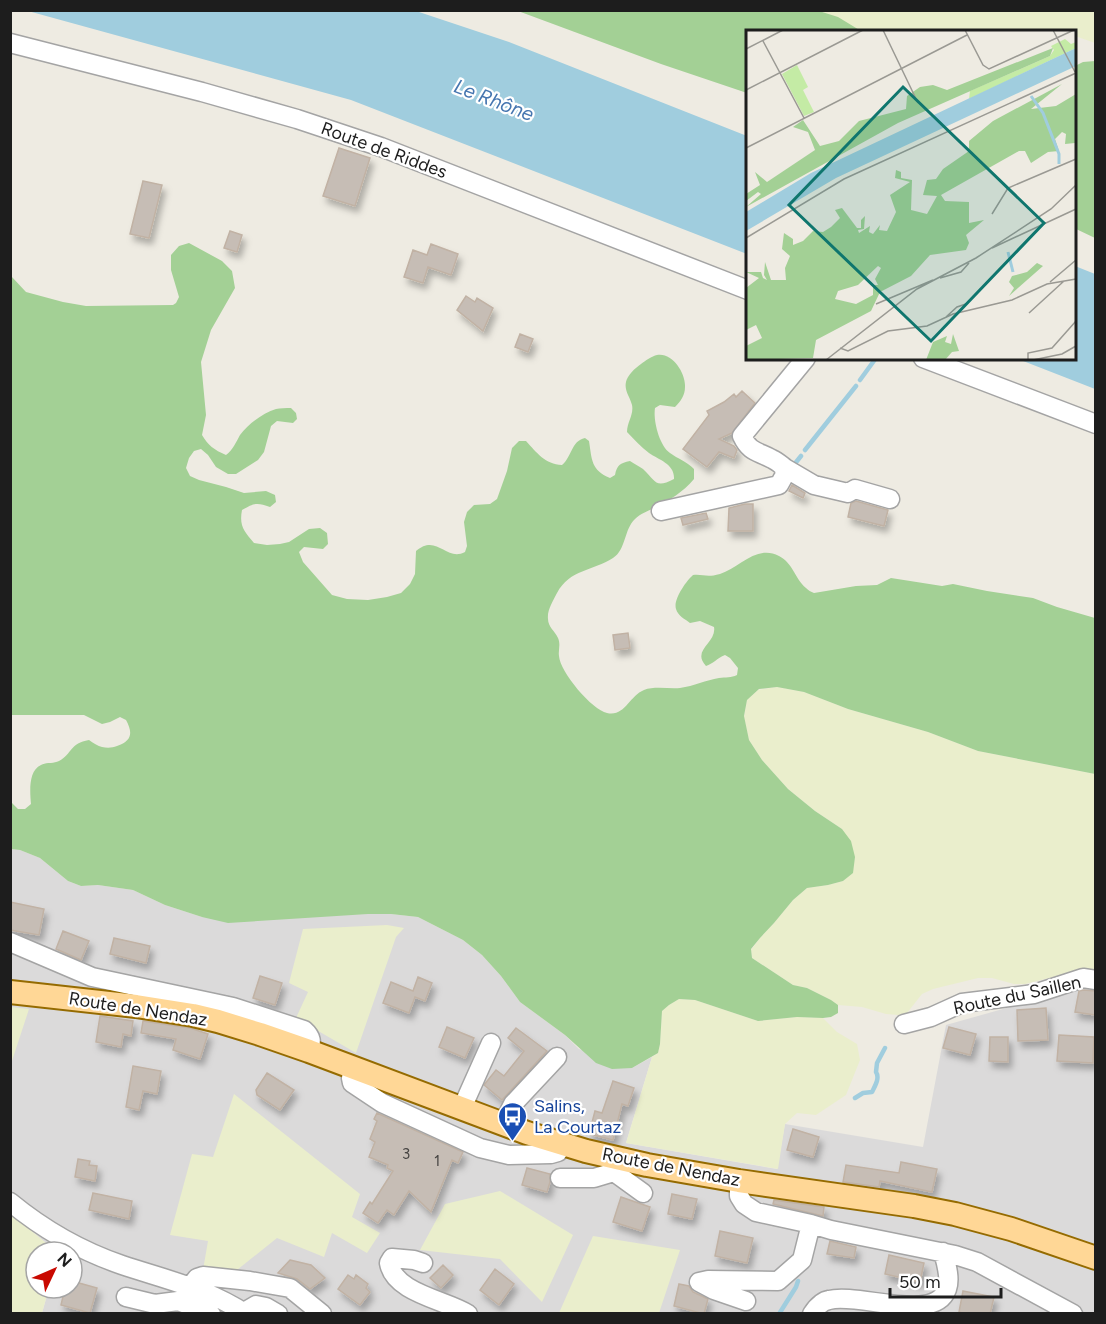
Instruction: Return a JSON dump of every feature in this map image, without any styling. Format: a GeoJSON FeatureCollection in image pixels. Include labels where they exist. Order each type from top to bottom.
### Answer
{"type":"FeatureCollection","features":[{"type":"Feature","properties":{"kind":"main road","name":"Route de Nendaz"},"geometry":{"type":"LineString","coordinates":[[10,992],[136,1006],[193,1015],[260,1034],[616,1165],[914,1206],[1011,1229],[1095,1258]]}},
{"type":"Feature","properties":{"kind":"street","name":"Route de Riddes"},"geometry":{"type":"LineString","coordinates":[[10,43],[202,92],[297,119],[381,147],[746,290]]}},
{"type":"Feature","properties":{"kind":"street"},"geometry":{"type":"LineString","coordinates":[[804,360],[742,436],[745,441],[756,453],[773,459],[814,485],[848,494],[855,489],[890,499]]}},
{"type":"Feature","properties":{"kind":"street"},"geometry":{"type":"LineString","coordinates":[[928,360],[1095,424]]}},
{"type":"Feature","properties":{"kind":"street"},"geometry":{"type":"LineString","coordinates":[[661,511],[779,485],[785,468]]}},
{"type":"Feature","properties":{"kind":"street"},"geometry":{"type":"LineString","coordinates":[[10,942],[92,977],[233,1007],[304,1030],[311,1038],[309,1051]]}},
{"type":"Feature","properties":{"kind":"street","name":"Route du Saillen"},"geometry":{"type":"LineString","coordinates":[[904,1024],[931,1017],[962,1003],[1034,994],[1083,978],[1095,980]]}},
{"type":"Feature","properties":{"kind":"street"},"geometry":{"type":"LineString","coordinates":[[462,1108],[491,1043]]}},
{"type":"Feature","properties":{"kind":"street"},"geometry":{"type":"LineString","coordinates":[[503,1124],[513,1104],[557,1057]]}},
{"type":"Feature","properties":{"kind":"street"},"geometry":{"type":"LineString","coordinates":[[354,1068],[351,1078],[352,1083],[357,1087],[382,1102],[480,1148],[510,1155],[551,1154],[558,1152],[562,1144]]}},
{"type":"Feature","properties":{"kind":"street"},"geometry":{"type":"LineString","coordinates":[[560,1178],[594,1178],[616,1165],[643,1193]]}},
{"type":"Feature","properties":{"kind":"street"},"geometry":{"type":"LineString","coordinates":[[739,1181],[739,1196],[744,1204],[756,1212],[831,1230],[943,1252],[977,1262],[1073,1314]]}},
{"type":"Feature","properties":{"kind":"street"},"geometry":{"type":"LineString","coordinates":[[10,1202],[32,1220],[72,1243],[118,1263],[190,1287],[245,1313],[256,1305],[266,1307],[278,1314]]}},
{"type":"Feature","properties":{"kind":"street"},"geometry":{"type":"LineString","coordinates":[[746,1301],[699,1282],[708,1280],[778,1281],[802,1260],[811,1224]]}},
{"type":"Feature","properties":{"kind":"street"},"geometry":{"type":"LineString","coordinates":[[812,1314],[815,1308],[828,1300],[843,1298],[918,1306],[933,1304],[948,1287],[948,1271],[943,1252]]}},
{"type":"Feature","properties":{"kind":"street"},"geometry":{"type":"LineString","coordinates":[[423,1263],[392,1258],[389,1267],[394,1275],[410,1288],[468,1314]]}},
{"type":"Feature","properties":{"kind":"street"},"geometry":{"type":"LineString","coordinates":[[84,1262],[107,1268],[118,1263]]}},
{"type":"Feature","properties":{"kind":"street"},"geometry":{"type":"LineString","coordinates":[[190,1287],[197,1278],[202,1276],[290,1288],[322,1314]]}},
{"type":"Feature","properties":{"kind":"street"},"geometry":{"type":"LineString","coordinates":[[126,1297],[155,1304],[178,1301],[211,1314]]}},
{"type":"Feature","properties":{"kind":"shaded area"},"geometry":{"type":"Polygon","coordinates":[[[10,849],[20,850],[40,858],[68,881],[81,886],[98,885],[133,890],[165,905],[202,917],[391,914],[418,917],[463,940],[482,955],[520,1002],[565,1035],[579,1049],[632,1068],[652,1057],[626,1143],[777,1169],[785,1124],[923,1147],[946,1025],[1095,983],[1095,1313],[42,1313],[46,1300],[84,1300],[84,1240],[42,1240],[11,1214],[10,849]]]}},
{"type":"Feature","properties":{"kind":"green space"},"geometry":{"type":"Polygon","coordinates":[[[518,11],[819,11],[838,17],[859,30],[746,30],[746,93],[518,11]]]}},
{"type":"Feature","properties":{"kind":"green space"},"geometry":{"type":"Polygon","coordinates":[[[801,11],[1095,11],[1095,43],[1076,36],[1076,30],[851,30],[801,11]]]}},
{"type":"Feature","properties":{"kind":"green space"},"geometry":{"type":"Polygon","coordinates":[[[1096,61],[1095,238],[1076,229],[1076,66],[1083,62],[1096,61]]]}},
{"type":"Feature","properties":{"kind":"green space"},"geometry":{"type":"Polygon","coordinates":[[[189,243],[222,261],[232,271],[235,288],[211,330],[201,362],[206,415],[202,435],[212,447],[226,455],[243,431],[266,413],[276,409],[291,408],[296,413],[297,419],[293,423],[277,421],[271,426],[264,452],[258,460],[236,474],[228,474],[216,467],[201,449],[194,451],[186,468],[190,476],[199,480],[244,493],[266,491],[275,495],[276,502],[270,507],[256,504],[242,510],[243,528],[254,543],[267,545],[289,542],[309,529],[320,528],[327,533],[328,544],[323,549],[304,547],[299,552],[303,562],[332,595],[347,599],[368,600],[401,593],[410,584],[415,574],[416,551],[423,546],[436,546],[452,554],[465,552],[467,546],[464,522],[467,512],[474,505],[490,504],[497,499],[512,448],[519,441],[526,441],[546,460],[562,465],[577,442],[585,438],[589,441],[596,468],[610,478],[615,475],[620,465],[630,461],[643,469],[656,482],[663,483],[674,479],[672,470],[666,463],[646,451],[627,432],[632,409],[626,388],[627,380],[644,361],[663,355],[673,360],[681,370],[685,390],[675,407],[660,405],[655,408],[658,432],[666,449],[694,469],[694,479],[676,495],[637,517],[631,523],[623,545],[613,558],[568,579],[552,602],[548,612],[548,622],[559,641],[561,663],[585,698],[601,710],[613,713],[623,709],[644,690],[680,688],[737,675],[738,668],[725,655],[706,666],[701,655],[712,638],[714,627],[700,621],[690,623],[677,611],[676,601],[693,575],[720,574],[748,558],[771,553],[784,559],[802,584],[814,593],[877,585],[891,578],[942,586],[953,584],[1033,598],[1095,618],[1095,774],[978,751],[928,732],[848,709],[804,692],[777,687],[759,689],[747,700],[744,716],[749,740],[762,760],[788,789],[842,829],[851,841],[855,857],[853,873],[843,881],[807,888],[793,900],[751,949],[752,958],[793,985],[807,988],[831,1000],[838,1005],[838,1013],[823,1018],[797,1017],[758,1021],[695,1000],[679,999],[662,1011],[658,1053],[632,1068],[612,1069],[596,1063],[565,1035],[520,1002],[482,955],[463,940],[418,917],[368,914],[228,923],[165,905],[133,890],[98,885],[81,886],[68,881],[40,858],[11,849],[10,793],[12,803],[18,809],[25,809],[31,804],[31,782],[37,768],[43,764],[59,761],[83,741],[89,740],[108,748],[122,744],[130,736],[130,729],[126,720],[120,717],[102,724],[84,715],[11,715],[11,276],[26,292],[63,302],[86,306],[173,305],[179,297],[171,270],[171,255],[179,246],[189,243]]]}},
{"type":"Feature","properties":{"kind":"green space"},"geometry":{"type":"Polygon","coordinates":[[[777,687],[804,692],[848,709],[928,732],[978,751],[1095,774],[1095,971],[1081,970],[1025,984],[978,978],[922,994],[907,1013],[899,1015],[862,1007],[838,1005],[807,988],[793,985],[752,958],[751,950],[793,900],[807,888],[843,881],[852,873],[855,857],[842,829],[788,789],[762,760],[749,740],[744,717],[747,700],[758,690],[777,687]]]}},
{"type":"Feature","properties":{"kind":"green space"},"geometry":{"type":"Polygon","coordinates":[[[387,925],[404,928],[396,937],[356,1053],[296,1018],[308,992],[289,983],[303,929],[387,925]]]}},
{"type":"Feature","properties":{"kind":"green space"},"geometry":{"type":"Polygon","coordinates":[[[679,999],[695,1000],[758,1021],[797,1017],[823,1018],[837,1032],[857,1044],[860,1060],[846,1095],[816,1115],[797,1113],[785,1124],[778,1169],[626,1143],[652,1057],[658,1053],[662,1011],[679,999]]]}},
{"type":"Feature","properties":{"kind":"green space"},"geometry":{"type":"Polygon","coordinates":[[[10,1007],[29,1009],[11,1064],[10,1007]]]}},
{"type":"Feature","properties":{"kind":"green space"},"geometry":{"type":"Polygon","coordinates":[[[234,1094],[360,1194],[352,1217],[380,1233],[367,1253],[332,1233],[324,1257],[277,1238],[237,1270],[203,1270],[208,1241],[170,1235],[192,1154],[213,1157],[234,1094]]]}},
{"type":"Feature","properties":{"kind":"green space"},"geometry":{"type":"Polygon","coordinates":[[[500,1191],[573,1235],[542,1302],[500,1259],[420,1250],[445,1204],[500,1191]]]}},
{"type":"Feature","properties":{"kind":"green space"},"geometry":{"type":"Polygon","coordinates":[[[11,1214],[42,1240],[24,1240],[24,1300],[46,1300],[42,1313],[11,1313],[11,1214]]]}},
{"type":"Feature","properties":{"kind":"green space"},"geometry":{"type":"Polygon","coordinates":[[[593,1236],[680,1250],[659,1313],[559,1313],[593,1236]]]}},
{"type":"Feature","properties":{"kind":"water","name":"Le Rhône"},"geometry":{"type":"Polygon","coordinates":[[[28,11],[416,11],[509,42],[746,136],[746,254],[351,100],[28,11]]]}},
{"type":"Feature","properties":{"kind":"water"},"geometry":{"type":"Polygon","coordinates":[[[1076,266],[1095,274],[1095,389],[1021,360],[1076,360],[1076,266]]]}},
{"type":"Feature","properties":{"kind":"building"},"geometry":{"type":"Polygon","coordinates":[[[339,148],[370,158],[355,206],[323,196],[339,148]]]}},
{"type":"Feature","properties":{"kind":"building"},"geometry":{"type":"Polygon","coordinates":[[[143,181],[162,185],[149,238],[130,234],[143,181]]]}},
{"type":"Feature","properties":{"kind":"building"},"geometry":{"type":"Polygon","coordinates":[[[230,231],[242,235],[237,252],[224,248],[230,231]]]}},
{"type":"Feature","properties":{"kind":"building"},"geometry":{"type":"Polygon","coordinates":[[[431,244],[458,254],[451,275],[428,267],[423,283],[404,277],[413,250],[427,255],[431,244]]]}},
{"type":"Feature","properties":{"kind":"building"},"geometry":{"type":"Polygon","coordinates":[[[466,296],[475,302],[477,298],[493,308],[483,331],[457,310],[466,296]]]}},
{"type":"Feature","properties":{"kind":"building"},"geometry":{"type":"Polygon","coordinates":[[[520,334],[533,339],[528,352],[515,347],[520,334]]]}},
{"type":"Feature","properties":{"kind":"building"},"geometry":{"type":"Polygon","coordinates":[[[742,391],[755,403],[732,433],[719,439],[734,446],[737,450],[734,458],[719,452],[707,467],[683,449],[709,415],[707,411],[734,394],[736,397],[742,391]]]}},
{"type":"Feature","properties":{"kind":"building"},"geometry":{"type":"Polygon","coordinates":[[[792,485],[805,493],[803,498],[789,491],[792,485]]]}},
{"type":"Feature","properties":{"kind":"building"},"geometry":{"type":"Polygon","coordinates":[[[856,501],[888,510],[884,526],[848,517],[851,503],[856,501]]]}},
{"type":"Feature","properties":{"kind":"building"},"geometry":{"type":"Polygon","coordinates":[[[753,504],[753,531],[728,531],[729,508],[753,504]]]}},
{"type":"Feature","properties":{"kind":"building"},"geometry":{"type":"Polygon","coordinates":[[[706,513],[708,519],[683,525],[681,518],[706,513]]]}},
{"type":"Feature","properties":{"kind":"building"},"geometry":{"type":"Polygon","coordinates":[[[628,633],[630,648],[615,650],[613,635],[628,633]]]}},
{"type":"Feature","properties":{"kind":"building"},"geometry":{"type":"Polygon","coordinates":[[[10,902],[44,909],[39,935],[10,930],[10,902]]]}},
{"type":"Feature","properties":{"kind":"building"},"geometry":{"type":"Polygon","coordinates":[[[63,931],[89,941],[81,960],[56,949],[63,931]]]}},
{"type":"Feature","properties":{"kind":"building"},"geometry":{"type":"Polygon","coordinates":[[[114,938],[150,946],[146,963],[110,954],[114,938]]]}},
{"type":"Feature","properties":{"kind":"building"},"geometry":{"type":"Polygon","coordinates":[[[260,976],[282,983],[275,1005],[253,998],[260,976]]]}},
{"type":"Feature","properties":{"kind":"building"},"geometry":{"type":"Polygon","coordinates":[[[418,977],[432,983],[425,1001],[415,997],[409,1013],[383,1003],[391,982],[413,991],[418,977]]]}},
{"type":"Feature","properties":{"kind":"building"},"geometry":{"type":"Polygon","coordinates":[[[1079,991],[1095,991],[1095,1015],[1075,1012],[1079,991]]]}},
{"type":"Feature","properties":{"kind":"building"},"geometry":{"type":"Polygon","coordinates":[[[1046,1008],[1048,1040],[1018,1041],[1017,1010],[1046,1008]]]}},
{"type":"Feature","properties":{"kind":"building"},"geometry":{"type":"Polygon","coordinates":[[[100,1016],[133,1021],[131,1036],[123,1034],[121,1047],[96,1042],[100,1016]]]}},
{"type":"Feature","properties":{"kind":"building"},"geometry":{"type":"Polygon","coordinates":[[[143,1021],[190,1028],[208,1034],[200,1059],[173,1050],[176,1039],[141,1033],[143,1021]]]}},
{"type":"Feature","properties":{"kind":"building"},"geometry":{"type":"Polygon","coordinates":[[[447,1027],[474,1038],[465,1058],[439,1047],[447,1027]]]}},
{"type":"Feature","properties":{"kind":"building"},"geometry":{"type":"Polygon","coordinates":[[[949,1027],[976,1034],[970,1055],[943,1048],[949,1027]]]}},
{"type":"Feature","properties":{"kind":"building"},"geometry":{"type":"Polygon","coordinates":[[[516,1028],[547,1051],[502,1100],[484,1085],[496,1070],[504,1076],[524,1051],[508,1038],[516,1028]]]}},
{"type":"Feature","properties":{"kind":"building"},"geometry":{"type":"Polygon","coordinates":[[[1059,1035],[1094,1037],[1093,1063],[1057,1061],[1059,1035]]]}},
{"type":"Feature","properties":{"kind":"building"},"geometry":{"type":"Polygon","coordinates":[[[990,1037],[1008,1037],[1008,1062],[989,1061],[990,1037]]]}},
{"type":"Feature","properties":{"kind":"building"},"geometry":{"type":"Polygon","coordinates":[[[133,1066],[161,1071],[157,1094],[143,1091],[139,1110],[126,1107],[133,1066]]]}},
{"type":"Feature","properties":{"kind":"building"},"geometry":{"type":"Polygon","coordinates":[[[267,1073],[294,1090],[280,1110],[257,1095],[256,1090],[267,1073]]]}},
{"type":"Feature","properties":{"kind":"building"},"geometry":{"type":"Polygon","coordinates":[[[613,1081],[634,1088],[628,1106],[622,1104],[613,1140],[589,1134],[595,1111],[602,1113],[613,1081]]]}},
{"type":"Feature","properties":{"kind":"building"},"geometry":{"type":"Polygon","coordinates":[[[377,1113],[463,1152],[458,1163],[452,1160],[431,1212],[409,1191],[394,1215],[387,1210],[378,1223],[363,1213],[370,1202],[372,1204],[393,1171],[387,1168],[388,1165],[369,1157],[375,1142],[370,1139],[377,1121],[374,1119],[377,1113]]]}},
{"type":"Feature","properties":{"kind":"building"},"geometry":{"type":"Polygon","coordinates":[[[793,1129],[819,1137],[813,1157],[787,1150],[793,1129]]]}},
{"type":"Feature","properties":{"kind":"building"},"geometry":{"type":"Polygon","coordinates":[[[78,1159],[90,1161],[89,1165],[97,1166],[95,1181],[75,1177],[78,1159]]]}},
{"type":"Feature","properties":{"kind":"building"},"geometry":{"type":"Polygon","coordinates":[[[901,1162],[937,1169],[932,1192],[880,1181],[879,1187],[843,1182],[846,1165],[899,1173],[901,1162]]]}},
{"type":"Feature","properties":{"kind":"building"},"geometry":{"type":"Polygon","coordinates":[[[527,1168],[550,1174],[547,1192],[522,1185],[527,1168]]]}},
{"type":"Feature","properties":{"kind":"building"},"geometry":{"type":"Polygon","coordinates":[[[93,1193],[132,1201],[129,1219],[89,1210],[93,1193]]]}},
{"type":"Feature","properties":{"kind":"building"},"geometry":{"type":"Polygon","coordinates":[[[672,1194],[697,1199],[692,1219],[668,1214],[672,1194]]]}},
{"type":"Feature","properties":{"kind":"building"},"geometry":{"type":"Polygon","coordinates":[[[621,1197],[650,1207],[642,1231],[613,1222],[621,1197]]]}},
{"type":"Feature","properties":{"kind":"building"},"geometry":{"type":"Polygon","coordinates":[[[774,1200],[824,1207],[823,1216],[773,1204],[774,1200]]]}},
{"type":"Feature","properties":{"kind":"building"},"geometry":{"type":"Polygon","coordinates":[[[720,1231],[753,1238],[747,1263],[715,1256],[720,1231]]]}},
{"type":"Feature","properties":{"kind":"building"},"geometry":{"type":"Polygon","coordinates":[[[830,1241],[856,1247],[854,1258],[827,1254],[830,1241]]]}},
{"type":"Feature","properties":{"kind":"building"},"geometry":{"type":"Polygon","coordinates":[[[889,1255],[924,1263],[920,1282],[885,1274],[889,1255]]]}},
{"type":"Feature","properties":{"kind":"building"},"geometry":{"type":"Polygon","coordinates":[[[290,1260],[311,1265],[325,1278],[310,1289],[297,1279],[278,1273],[290,1260]]]}},
{"type":"Feature","properties":{"kind":"building"},"geometry":{"type":"Polygon","coordinates":[[[443,1265],[453,1275],[441,1288],[430,1278],[443,1265]]]}},
{"type":"Feature","properties":{"kind":"building"},"geometry":{"type":"Polygon","coordinates":[[[495,1269],[514,1284],[499,1305],[480,1290],[495,1269]]]}},
{"type":"Feature","properties":{"kind":"building"},"geometry":{"type":"Polygon","coordinates":[[[348,1275],[354,1279],[356,1275],[368,1284],[366,1288],[370,1292],[360,1305],[338,1289],[348,1275]]]}},
{"type":"Feature","properties":{"kind":"building"},"geometry":{"type":"Polygon","coordinates":[[[84,1284],[97,1288],[90,1313],[61,1305],[62,1300],[84,1300],[84,1284]]]}},
{"type":"Feature","properties":{"kind":"building"},"geometry":{"type":"Polygon","coordinates":[[[679,1284],[689,1286],[693,1292],[708,1299],[704,1314],[674,1306],[679,1284]]]}},
{"type":"Feature","properties":{"kind":"building"},"geometry":{"type":"Polygon","coordinates":[[[963,1291],[994,1297],[990,1314],[959,1312],[963,1291]]]}},
{"type":"Feature","properties":{"kind":"waterway"},"geometry":{"type":"LineString","coordinates":[[860,380],[875,360]]}},
{"type":"Feature","properties":{"kind":"waterway"},"geometry":{"type":"LineString","coordinates":[[805,450],[856,386]]}},
{"type":"Feature","properties":{"kind":"waterway"},"geometry":{"type":"LineString","coordinates":[[793,466],[801,456]]}},
{"type":"Feature","properties":{"kind":"waterway"},"geometry":{"type":"LineString","coordinates":[[855,1098],[863,1093],[872,1092],[876,1085],[877,1063],[885,1048]]}},
{"type":"Feature","properties":{"kind":"waterway"},"geometry":{"type":"LineString","coordinates":[[779,1314],[798,1281]]}},
{"type":"Feature","properties":{"kind":"place","name":"Salins, La Courtaz"},"geometry":{"type":"Point","coordinates":[513,1142]}}]}
